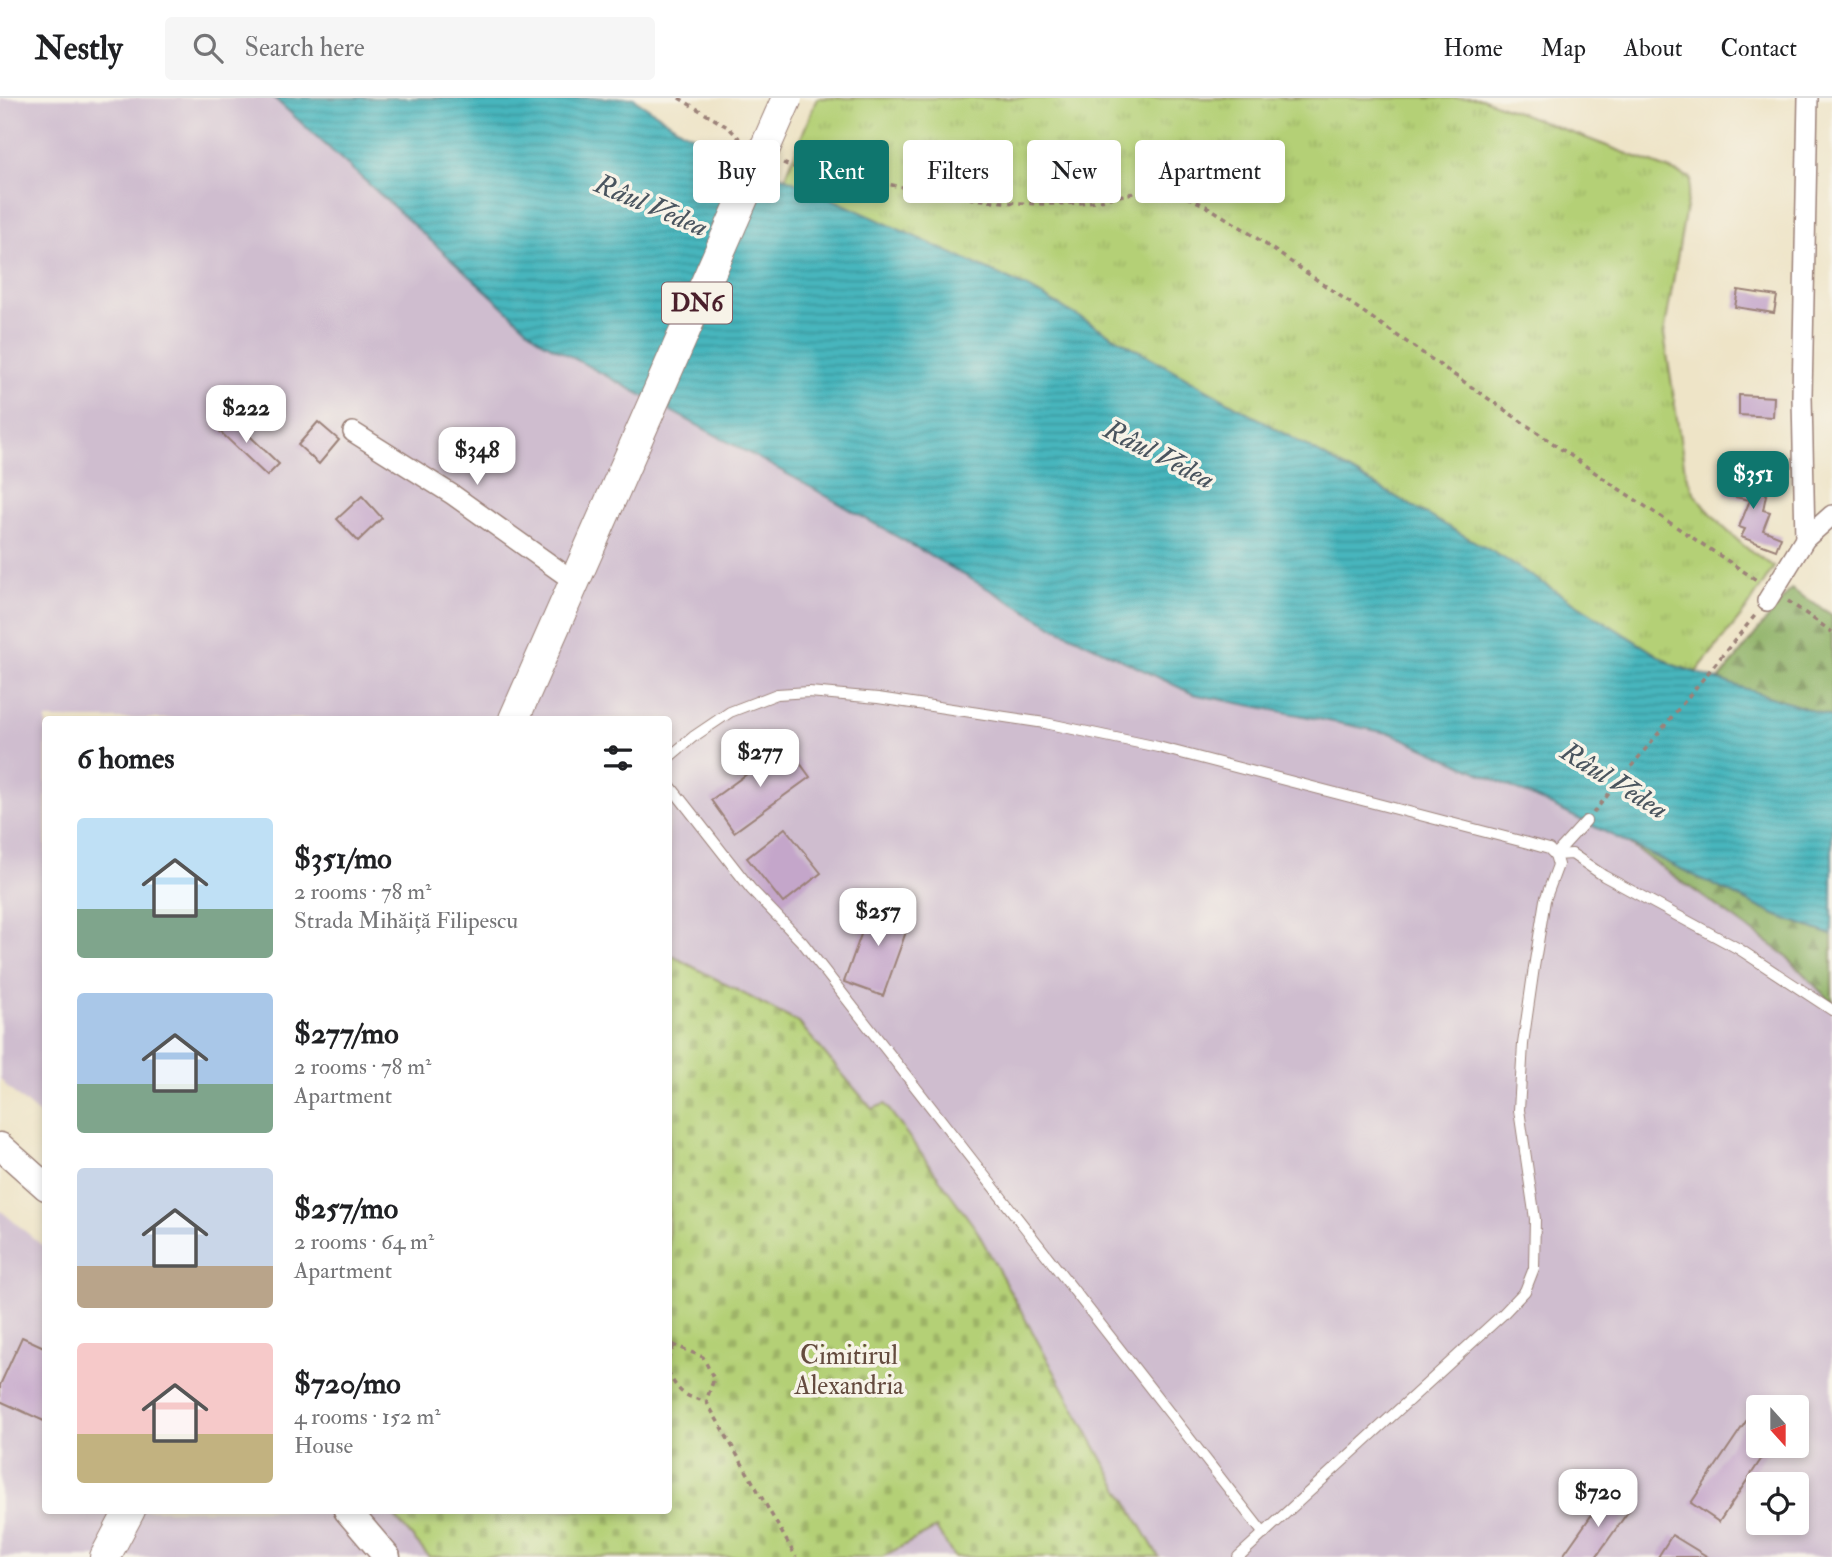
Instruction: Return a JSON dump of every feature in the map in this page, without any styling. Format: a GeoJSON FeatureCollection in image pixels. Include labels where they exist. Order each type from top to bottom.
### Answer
{"type":"FeatureCollection","features":[{"type":"Feature","properties":{"kind":"main road","name":"DN6"},"geometry":{"type":"LineString","coordinates":[[514,716],[787,98]]}},
{"type":"Feature","properties":{"kind":"main road"},"geometry":{"type":"LineString","coordinates":[[0,1146],[42,1183]]}},
{"type":"Feature","properties":{"kind":"main road"},"geometry":{"type":"LineString","coordinates":[[105,1557],[128,1514]]}},
{"type":"Feature","properties":{"kind":"main road"},"geometry":{"type":"LineString","coordinates":[[350,1514],[387,1557]]}},
{"type":"Feature","properties":{"kind":"street"},"geometry":{"type":"LineString","coordinates":[[1805,539],[1802,397],[1808,98]]}},
{"type":"Feature","properties":{"kind":"street"},"geometry":{"type":"LineString","coordinates":[[353,432],[453,495],[575,582]]}},
{"type":"Feature","properties":{"kind":"street"},"geometry":{"type":"LineString","coordinates":[[1770,596],[1805,539],[1832,515]]}},
{"type":"Feature","properties":{"kind":"lane"},"geometry":{"type":"LineString","coordinates":[[672,755],[730,712],[777,694],[809,692],[878,698],[1045,723],[1158,747],[1528,842],[1549,849],[1555,855],[1558,864],[1545,900],[1523,1044],[1519,1110],[1535,1219],[1534,1268],[1525,1291],[1238,1557]]}},
{"type":"Feature","properties":{"kind":"lane"},"geometry":{"type":"LineString","coordinates":[[672,788],[751,889],[803,943],[1264,1534]]}},
{"type":"Feature","properties":{"kind":"lane"},"geometry":{"type":"LineString","coordinates":[[1555,855],[1586,821]]}},
{"type":"Feature","properties":{"kind":"lane"},"geometry":{"type":"LineString","coordinates":[[1555,855],[1572,855],[1604,876],[1739,949],[1832,1010]]}},
{"type":"Feature","properties":{"kind":"path"},"geometry":{"type":"LineString","coordinates":[[679,98],[729,128],[740,140]]}},
{"type":"Feature","properties":{"kind":"path"},"geometry":{"type":"LineString","coordinates":[[780,162],[798,170],[835,173],[938,195],[1000,203],[1080,203],[1160,191],[1196,201],[1242,228],[1770,596],[1832,632]]}},
{"type":"Feature","properties":{"kind":"path"},"geometry":{"type":"LineString","coordinates":[[1586,821],[1770,596]]}},
{"type":"Feature","properties":{"kind":"path"},"geometry":{"type":"LineString","coordinates":[[672,1342],[674,1345],[704,1357],[714,1379],[706,1402]]}},
{"type":"Feature","properties":{"kind":"path"},"geometry":{"type":"LineString","coordinates":[[672,1350],[674,1345]]}},
{"type":"Feature","properties":{"kind":"path"},"geometry":{"type":"LineString","coordinates":[[672,1379],[677,1388],[690,1398],[706,1402],[796,1557]]}},
{"type":"Feature","properties":{"kind":"shaded area"},"geometry":{"type":"Polygon","coordinates":[[[0,98],[586,98],[693,174],[693,203],[733,203],[1784,954],[1832,1003],[1832,1557],[0,1557],[0,1210],[42,1245],[42,1514],[672,1514],[672,716],[42,716],[42,1117],[0,1078],[0,98]]]}},
{"type":"Feature","properties":{"kind":"green space"},"geometry":{"type":"Polygon","coordinates":[[[817,98],[1481,98],[1691,178],[1664,334],[1685,471],[1696,496],[1721,525],[1744,546],[1774,567],[1746,610],[1696,672],[1673,665],[1500,556],[1030,289],[840,203],[889,203],[889,140],[800,140],[817,98]]]}},
{"type":"Feature","properties":{"kind":"green space"},"geometry":{"type":"Polygon","coordinates":[[[794,156],[794,182],[785,178],[794,156]]]}},
{"type":"Feature","properties":{"kind":"green space"},"geometry":{"type":"Polygon","coordinates":[[[1791,589],[1832,615],[1832,717],[1719,680],[1791,589]]]}},
{"type":"Feature","properties":{"kind":"green space"},"geometry":{"type":"Polygon","coordinates":[[[1623,840],[1775,915],[1832,935],[1832,1003],[1784,954],[1623,840]]]}},
{"type":"Feature","properties":{"kind":"green space","name":"Cimitirul Alexandria"},"geometry":{"type":"Polygon","coordinates":[[[672,956],[799,1023],[872,1109],[885,1104],[976,1229],[1159,1557],[954,1557],[936,1528],[882,1557],[429,1557],[392,1514],[672,1514],[672,956]]]}},
{"type":"Feature","properties":{"kind":"water","name":"Râul Vedea"},"geometry":{"type":"Polygon","coordinates":[[[274,98],[633,98],[683,131],[703,140],[693,140],[693,203],[780,203],[780,175],[794,182],[794,203],[841,203],[1030,289],[1500,556],[1673,665],[1832,717],[1832,935],[1775,915],[1544,802],[1393,734],[1193,694],[1058,629],[793,477],[540,340],[274,98]]]}},
{"type":"Feature","properties":{"kind":"building"},"geometry":{"type":"Polygon","coordinates":[[[1738,290],[1777,296],[1774,313],[1735,307],[1738,290]]]}},
{"type":"Feature","properties":{"kind":"building"},"geometry":{"type":"Polygon","coordinates":[[[1739,395],[1774,397],[1773,417],[1739,415],[1739,395]]]}},
{"type":"Feature","properties":{"kind":"building"},"geometry":{"type":"Polygon","coordinates":[[[226,413],[279,464],[267,476],[214,426],[226,413]]]}},
{"type":"Feature","properties":{"kind":"building"},"geometry":{"type":"Polygon","coordinates":[[[318,422],[339,440],[319,464],[298,445],[318,422]]]}},
{"type":"Feature","properties":{"kind":"building"},"geometry":{"type":"Polygon","coordinates":[[[1729,477],[1768,485],[1763,510],[1770,512],[1763,530],[1781,537],[1776,550],[1741,537],[1745,529],[1739,527],[1750,500],[1725,495],[1729,477]]]}},
{"type":"Feature","properties":{"kind":"building"},"geometry":{"type":"Polygon","coordinates":[[[362,496],[382,518],[358,541],[337,519],[362,496]]]}},
{"type":"Feature","properties":{"kind":"building"},"geometry":{"type":"Polygon","coordinates":[[[787,745],[810,777],[734,832],[711,800],[787,745]]]}},
{"type":"Feature","properties":{"kind":"building"},"geometry":{"type":"Polygon","coordinates":[[[785,828],[821,873],[783,903],[747,858],[785,828]]]}},
{"type":"Feature","properties":{"kind":"building"},"geometry":{"type":"Polygon","coordinates":[[[873,901],[912,915],[883,996],[844,982],[873,901]]]}},
{"type":"Feature","properties":{"kind":"building"},"geometry":{"type":"Polygon","coordinates":[[[22,1337],[42,1346],[42,1420],[0,1401],[0,1385],[22,1337]]]}},
{"type":"Feature","properties":{"kind":"building"},"geometry":{"type":"Polygon","coordinates":[[[1746,1421],[1746,1458],[1762,1458],[1753,1472],[1746,1472],[1746,1482],[1719,1522],[1691,1503],[1746,1421]]]}},
{"type":"Feature","properties":{"kind":"building"},"geometry":{"type":"Polygon","coordinates":[[[1607,1493],[1630,1509],[1596,1557],[1562,1557],[1607,1493]]]}},
{"type":"Feature","properties":{"kind":"building"},"geometry":{"type":"Polygon","coordinates":[[[1672,1535],[1708,1557],[1658,1557],[1672,1535]]]}}]}
